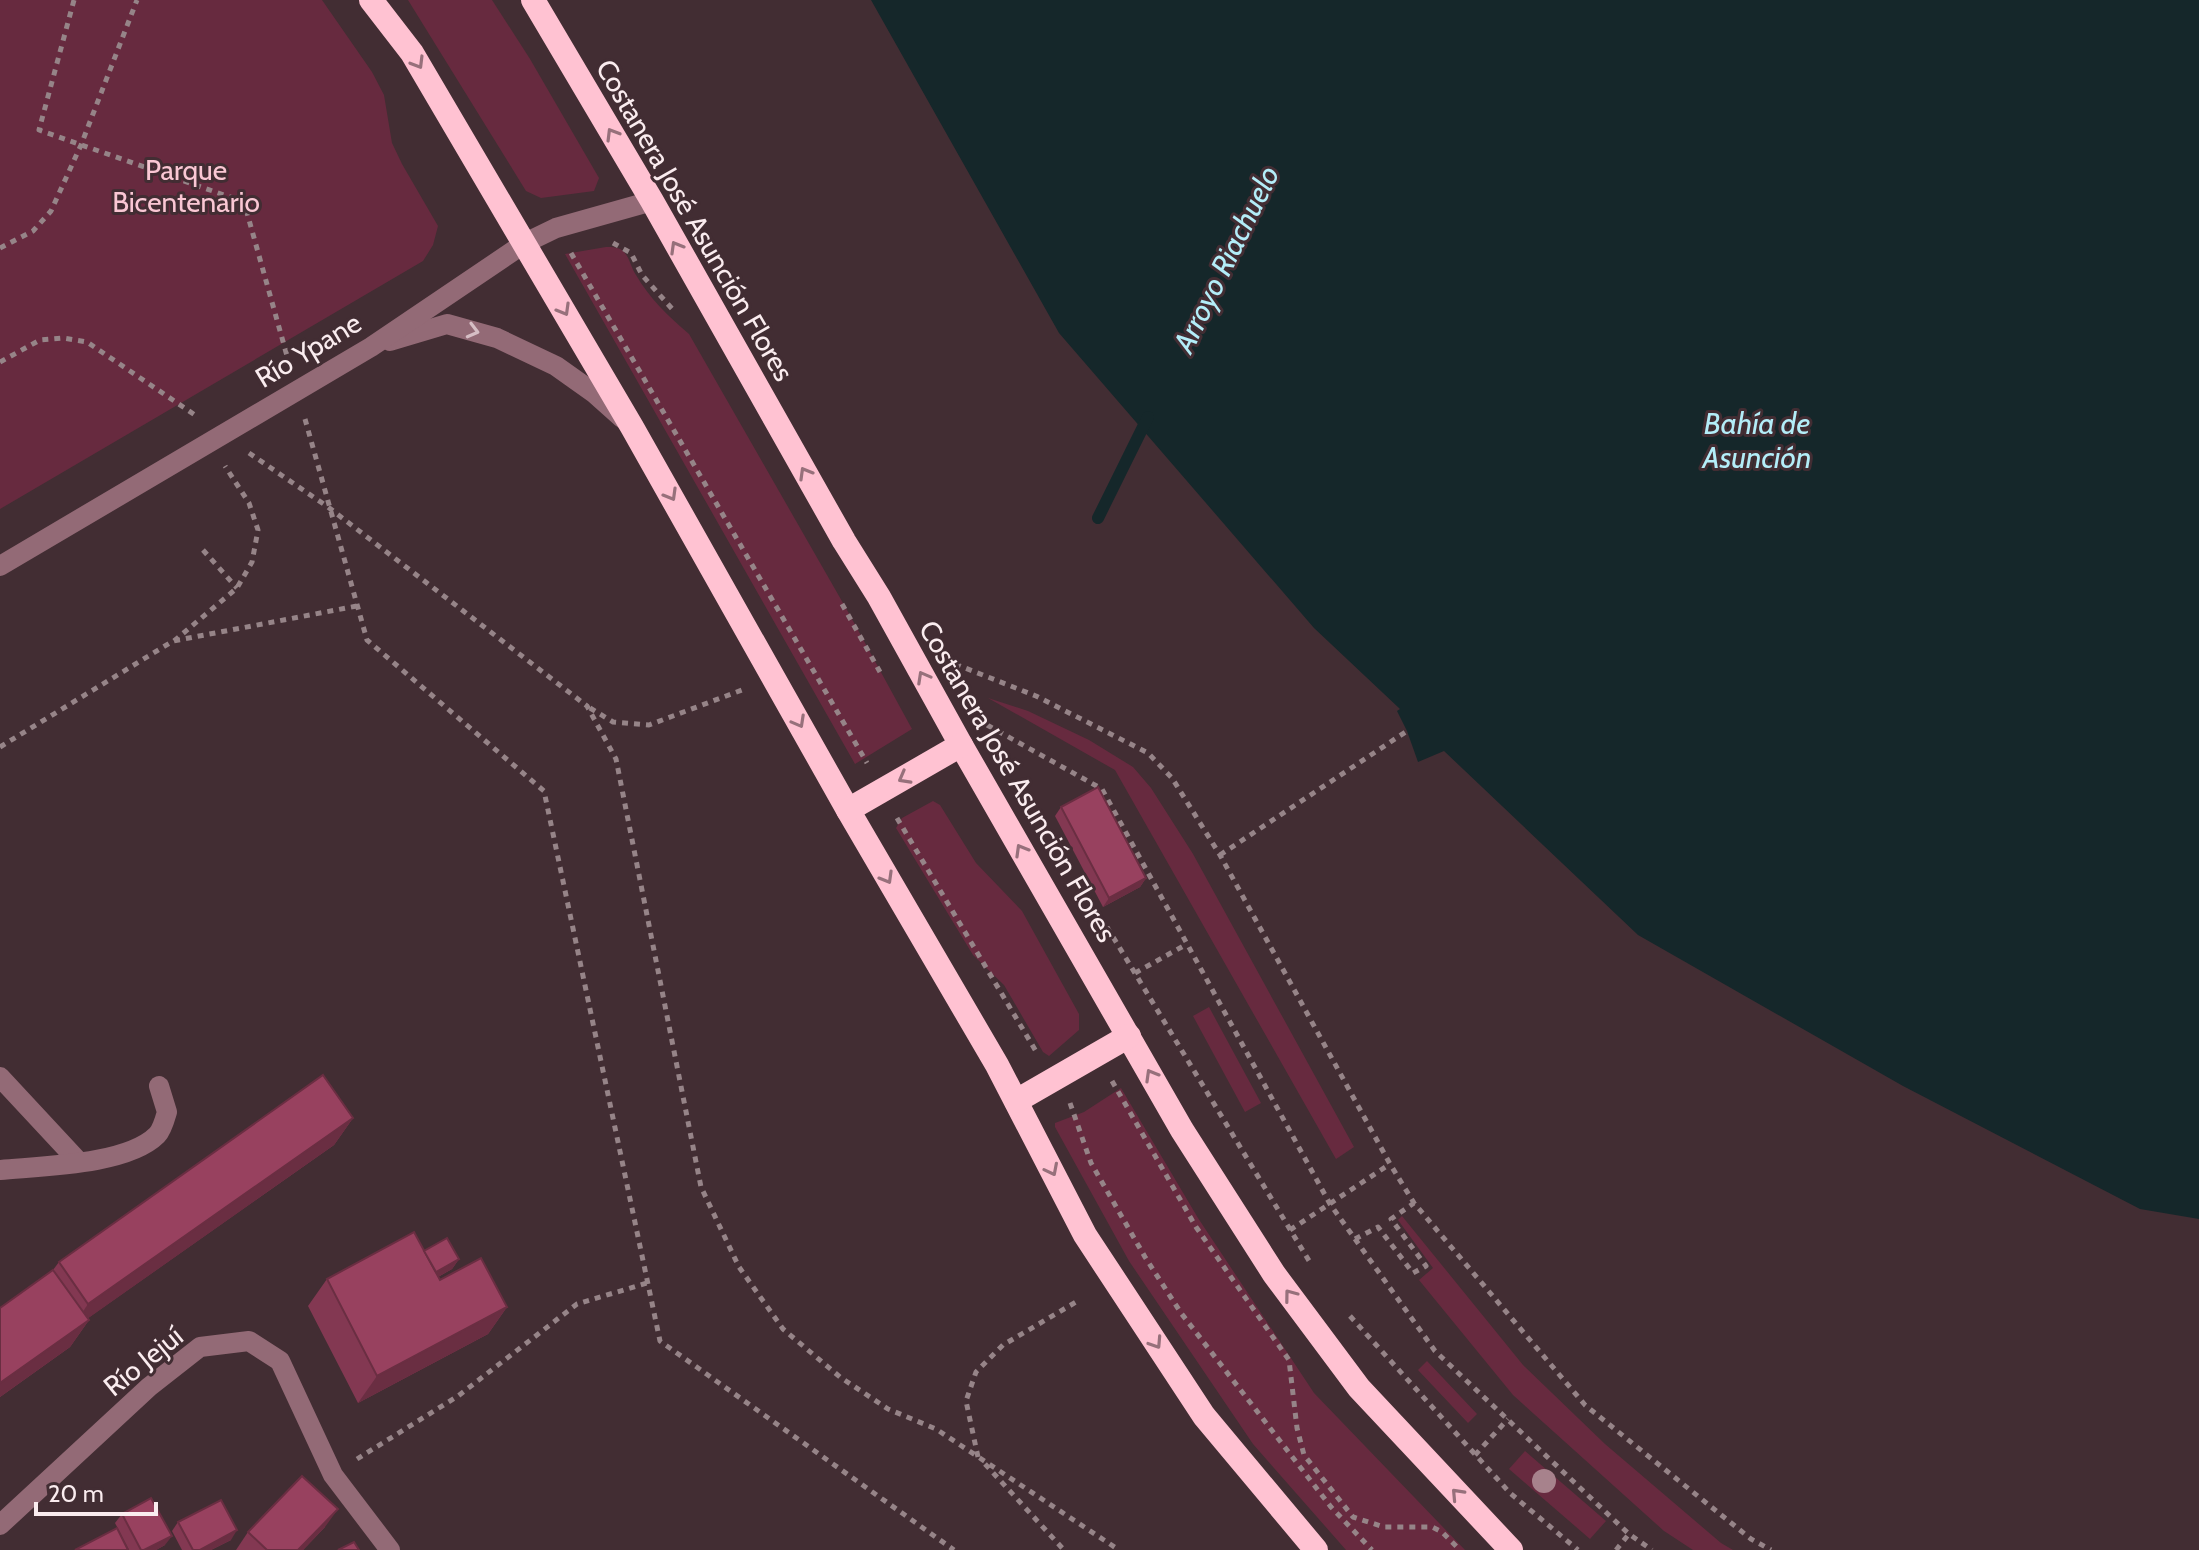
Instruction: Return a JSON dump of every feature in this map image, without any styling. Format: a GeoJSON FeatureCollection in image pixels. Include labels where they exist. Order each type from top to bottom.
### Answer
{"type":"FeatureCollection","features":[{"type":"Feature","properties":{"kind":"highway"},"geometry":{"type":"LineString","coordinates":[[371,0],[412,53],[632,427],[848,810],[997,1065],[1085,1235],[1204,1416],[1316,1550]]}},
{"type":"Feature","properties":{"kind":"highway","name":"Costanera José Asunción Flores"},"geometry":{"type":"LineString","coordinates":[[533,0],[652,201],[1182,1130],[1274,1274],[1359,1388],[1511,1550]]}},
{"type":"Feature","properties":{"kind":"highway"},"geometry":{"type":"LineString","coordinates":[[848,810],[961,745]]}},
{"type":"Feature","properties":{"kind":"highway"},"geometry":{"type":"LineString","coordinates":[[1016,1101],[1129,1036]]}},
{"type":"Feature","properties":{"kind":"street","name":"Río Ypane"},"geometry":{"type":"LineString","coordinates":[[0,566],[371,347],[525,243],[556,228],[652,201]]}},
{"type":"Feature","properties":{"kind":"street"},"geometry":{"type":"LineString","coordinates":[[371,347],[447,324],[497,338],[556,366],[594,393],[632,427]]}},
{"type":"Feature","properties":{"kind":"street"},"geometry":{"type":"LineString","coordinates":[[0,1077],[79,1162]]}},
{"type":"Feature","properties":{"kind":"street"},"geometry":{"type":"LineString","coordinates":[[0,1170],[79,1162],[130,1152],[159,1134],[167,1112],[159,1086]]}},
{"type":"Feature","properties":{"kind":"street","name":"Río Jejuí"},"geometry":{"type":"LineString","coordinates":[[0,1525],[149,1387],[200,1347],[249,1341],[280,1361],[333,1475],[390,1550]]}},
{"type":"Feature","properties":{"kind":"path"},"geometry":{"type":"LineString","coordinates":[[74,0],[39,130],[244,202],[367,640],[544,791],[660,1341],[954,1550]]}},
{"type":"Feature","properties":{"kind":"path"},"geometry":{"type":"LineString","coordinates":[[0,248],[33,231],[51,211],[81,145],[137,0]]}},
{"type":"Feature","properties":{"kind":"path"},"geometry":{"type":"LineString","coordinates":[[607,241],[631,253],[642,275],[682,320]]}},
{"type":"Feature","properties":{"kind":"path"},"geometry":{"type":"LineString","coordinates":[[569,249],[582,246]]}},
{"type":"Feature","properties":{"kind":"path"},"geometry":{"type":"LineString","coordinates":[[0,362],[40,340],[63,338],[87,342],[216,438],[328,507],[587,706],[613,722],[649,725],[742,690]]}},
{"type":"Feature","properties":{"kind":"path"},"geometry":{"type":"LineString","coordinates":[[0,747],[173,641],[237,588],[252,562],[258,530],[249,503],[216,438]]}},
{"type":"Feature","properties":{"kind":"path"},"geometry":{"type":"LineString","coordinates":[[203,550],[237,588]]}},
{"type":"Feature","properties":{"kind":"path"},"geometry":{"type":"LineString","coordinates":[[841,604],[883,679]]}},
{"type":"Feature","properties":{"kind":"path"},"geometry":{"type":"LineString","coordinates":[[173,641],[357,606]]}},
{"type":"Feature","properties":{"kind":"path"},"geometry":{"type":"LineString","coordinates":[[953,673],[945,660],[1036,696],[1148,753],[1172,778],[1220,855],[1414,1203],[1585,1405],[1751,1539],[1771,1550]]}},
{"type":"Feature","properties":{"kind":"path"},"geometry":{"type":"LineString","coordinates":[[587,706],[616,759],[701,1187],[739,1267],[783,1329],[840,1377],[888,1409],[936,1429],[1119,1550]]}},
{"type":"Feature","properties":{"kind":"path"},"geometry":{"type":"LineString","coordinates":[[990,736],[982,722],[1102,789],[1330,1204],[1435,1351],[1629,1534],[1652,1550]]}},
{"type":"Feature","properties":{"kind":"path"},"geometry":{"type":"LineString","coordinates":[[1220,855],[1407,731]]}},
{"type":"Feature","properties":{"kind":"path"},"geometry":{"type":"LineString","coordinates":[[1103,920],[1313,1267]]}},
{"type":"Feature","properties":{"kind":"path"},"geometry":{"type":"LineString","coordinates":[[1135,973],[1187,944]]}},
{"type":"Feature","properties":{"kind":"path"},"geometry":{"type":"LineString","coordinates":[[1097,1054],[1196,1227],[1289,1360],[1297,1428],[1304,1455],[1353,1517],[1384,1527],[1432,1527],[1442,1532],[1460,1550]]}},
{"type":"Feature","properties":{"kind":"path"},"geometry":{"type":"LineString","coordinates":[[1290,1230],[1390,1164]]}},
{"type":"Feature","properties":{"kind":"path"},"geometry":{"type":"LineString","coordinates":[[1355,1239],[1378,1227],[1413,1273],[1426,1266],[1391,1219],[1414,1203]]}},
{"type":"Feature","properties":{"kind":"path"},"geometry":{"type":"LineString","coordinates":[[333,1475],[458,1396],[577,1304],[647,1283]]}},
{"type":"Feature","properties":{"kind":"path"},"geometry":{"type":"LineString","coordinates":[[1064,1550],[977,1456],[966,1401],[976,1372],[1003,1345],[1076,1302]]}},
{"type":"Feature","properties":{"kind":"path"},"geometry":{"type":"LineString","coordinates":[[1348,1315],[1510,1493],[1578,1550]]}},
{"type":"Feature","properties":{"kind":"path"},"geometry":{"type":"LineString","coordinates":[[1475,1455],[1508,1419]]}},
{"type":"Feature","properties":{"kind":"path"},"geometry":{"type":"LineString","coordinates":[[1616,1550],[1629,1534]]}},
{"type":"Feature","properties":{"kind":"green space","name":"Parque Bicentenario"},"geometry":{"type":"Polygon","coordinates":[[[0,0],[322,0],[372,72],[384,95],[392,143],[438,226],[433,245],[423,261],[0,509],[0,0]]]}},
{"type":"Feature","properties":{"kind":"green space"},"geometry":{"type":"Polygon","coordinates":[[[408,0],[492,0],[599,178],[594,191],[541,198],[526,191],[408,0]]]}},
{"type":"Feature","properties":{"kind":"green space"},"geometry":{"type":"Polygon","coordinates":[[[606,247],[624,252],[647,292],[689,334],[912,729],[855,764],[565,254],[606,247]]]}},
{"type":"Feature","properties":{"kind":"green space"},"geometry":{"type":"Polygon","coordinates":[[[988,698],[1028,711],[1089,740],[1133,767],[1151,788],[1193,854],[1354,1147],[1336,1159],[1115,770],[988,698]]]}},
{"type":"Feature","properties":{"kind":"green space"},"geometry":{"type":"Polygon","coordinates":[[[933,801],[940,805],[976,863],[1022,911],[1079,1014],[1079,1030],[1049,1056],[1043,1052],[1004,985],[973,955],[896,828],[902,818],[933,801]]]}},
{"type":"Feature","properties":{"kind":"green space"},"geometry":{"type":"Polygon","coordinates":[[[1209,1007],[1261,1103],[1245,1112],[1193,1016],[1209,1007]]]}},
{"type":"Feature","properties":{"kind":"green space"},"geometry":{"type":"Polygon","coordinates":[[[1121,1088],[1198,1218],[1314,1393],[1465,1550],[1346,1550],[1253,1444],[1129,1261],[1055,1127],[1055,1123],[1084,1112],[1121,1088]]]}},
{"type":"Feature","properties":{"kind":"green space"},"geometry":{"type":"Polygon","coordinates":[[[1402,1216],[1523,1365],[1605,1444],[1733,1550],[1693,1550],[1664,1531],[1513,1395],[1419,1280],[1433,1268],[1398,1220],[1402,1216]]]}},
{"type":"Feature","properties":{"kind":"green space"},"geometry":{"type":"Polygon","coordinates":[[[1427,1361],[1477,1414],[1468,1423],[1418,1370],[1427,1361]]]}},
{"type":"Feature","properties":{"kind":"green space"},"geometry":{"type":"Polygon","coordinates":[[[1525,1451],[1606,1521],[1590,1539],[1509,1469],[1525,1451]]]}},
{"type":"Feature","properties":{"kind":"water","name":"Bahía de Asunción"},"geometry":{"type":"Polygon","coordinates":[[[871,0],[2199,0],[2199,1219],[2140,1209],[1903,1086],[1638,935],[1444,751],[1418,762],[1397,711],[1400,709],[1314,628],[1059,333],[871,0]]]}},
{"type":"Feature","properties":{"kind":"building"},"geometry":{"type":"Polygon","coordinates":[[[1098,787],[1146,878],[1109,898],[1061,807],[1098,787]]]}},
{"type":"Feature","properties":{"kind":"building"},"geometry":{"type":"Polygon","coordinates":[[[323,1075],[353,1118],[88,1304],[59,1262],[323,1075]]]}},
{"type":"Feature","properties":{"kind":"building"},"geometry":{"type":"Polygon","coordinates":[[[414,1232],[440,1280],[481,1258],[507,1307],[377,1376],[327,1279],[414,1232]]]}},
{"type":"Feature","properties":{"kind":"building"},"geometry":{"type":"Polygon","coordinates":[[[447,1238],[459,1259],[436,1272],[424,1251],[447,1238]]]}},
{"type":"Feature","properties":{"kind":"building"},"geometry":{"type":"Polygon","coordinates":[[[53,1270],[89,1320],[0,1383],[0,1308],[53,1270]]]}},
{"type":"Feature","properties":{"kind":"building"},"geometry":{"type":"Polygon","coordinates":[[[302,1476],[338,1509],[298,1550],[267,1550],[248,1532],[302,1476]]]}},
{"type":"Feature","properties":{"kind":"building"},"geometry":{"type":"Polygon","coordinates":[[[151,1498],[172,1536],[141,1550],[122,1514],[151,1498]]]}},
{"type":"Feature","properties":{"kind":"building"},"geometry":{"type":"Polygon","coordinates":[[[221,1500],[237,1530],[200,1550],[193,1550],[178,1522],[221,1500]]]}},
{"type":"Feature","properties":{"kind":"building"},"geometry":{"type":"Polygon","coordinates":[[[117,1528],[128,1550],[75,1550],[117,1528]]]}},
{"type":"Feature","properties":{"kind":"building"},"geometry":{"type":"Polygon","coordinates":[[[354,1542],[359,1550],[338,1550],[354,1542]]]}},
{"type":"Feature","properties":{"kind":"waterway","name":"Arroyo Riachuelo"},"geometry":{"type":"LineString","coordinates":[[1098,518],[1148,417]]}}]}
